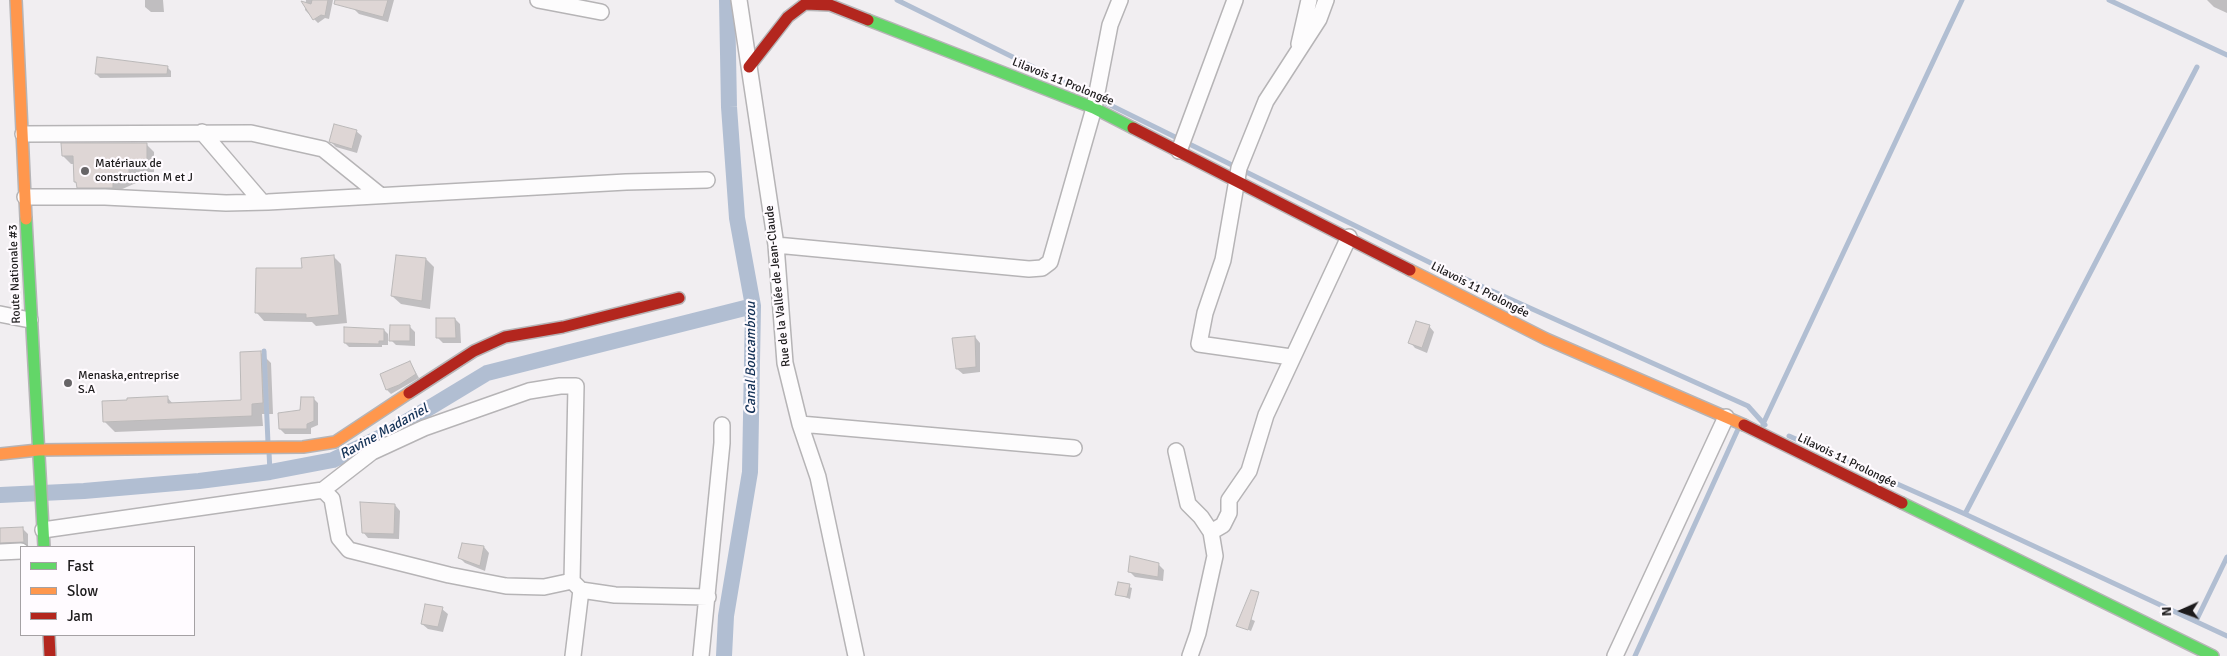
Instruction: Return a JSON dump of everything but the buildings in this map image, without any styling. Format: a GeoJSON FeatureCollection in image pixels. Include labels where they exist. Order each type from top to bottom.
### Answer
{"type":"FeatureCollection","features":[{"type":"Feature","properties":{"kind":"street","name":"Route Nationale #3"},"geometry":{"type":"LineString","coordinates":[[16,0],[30,320],[44,546]]}},
{"type":"Feature","properties":{"kind":"street"},"geometry":{"type":"LineString","coordinates":[[538,0],[601,12]]}},
{"type":"Feature","properties":{"kind":"street","name":"Rue de la Vallée de Jean-Claude"},"geometry":{"type":"LineString","coordinates":[[739,0],[776,245],[785,363],[800,424],[818,477],[856,656]]}},
{"type":"Feature","properties":{"kind":"street"},"geometry":{"type":"LineString","coordinates":[[776,245],[1029,269],[1042,268],[1050,262],[1094,108],[1110,25],[1120,0]]}},
{"type":"Feature","properties":{"kind":"street"},"geometry":{"type":"LineString","coordinates":[[1179,151],[1235,0]]}},
{"type":"Feature","properties":{"kind":"street"},"geometry":{"type":"LineString","coordinates":[[1296,55],[1309,0]]}},
{"type":"Feature","properties":{"kind":"street"},"geometry":{"type":"LineString","coordinates":[[1292,357],[1199,344],[1205,313],[1223,260],[1239,168],[1266,101],[1319,19],[1326,0]]}},
{"type":"Feature","properties":{"kind":"street","name":"Lilavois 11 Prolongée"},"geometry":{"type":"LineString","coordinates":[[749,67],[788,16],[805,4],[830,5],[1094,108],[1546,339],[1750,428],[2213,656]]}},
{"type":"Feature","properties":{"kind":"street"},"geometry":{"type":"LineString","coordinates":[[202,132],[262,202]]}},
{"type":"Feature","properties":{"kind":"street"},"geometry":{"type":"LineString","coordinates":[[23,134],[251,133],[323,149],[380,195]]}},
{"type":"Feature","properties":{"kind":"street"},"geometry":{"type":"LineString","coordinates":[[25,197],[105,197],[262,202],[626,182],[708,180]]}},
{"type":"Feature","properties":{"kind":"street"},"geometry":{"type":"LineString","coordinates":[[1211,532],[1222,526],[1229,513],[1229,500],[1249,471],[1266,415],[1349,237]]}},
{"type":"Feature","properties":{"kind":"street"},"geometry":{"type":"LineString","coordinates":[[0,454],[39,455],[303,447],[335,442],[474,352],[505,337],[563,327],[679,298]]}},
{"type":"Feature","properties":{"kind":"street"},"geometry":{"type":"LineString","coordinates":[[0,314],[30,320]]}},
{"type":"Feature","properties":{"kind":"street"},"geometry":{"type":"LineString","coordinates":[[43,523],[323,490],[372,452],[424,428],[530,391],[560,386],[576,386],[577,586],[573,656]]}},
{"type":"Feature","properties":{"kind":"street"},"geometry":{"type":"LineString","coordinates":[[1616,656],[1726,417]]}},
{"type":"Feature","properties":{"kind":"street"},"geometry":{"type":"LineString","coordinates":[[800,424],[1074,448]]}},
{"type":"Feature","properties":{"kind":"street"},"geometry":{"type":"LineString","coordinates":[[701,656],[722,443],[722,425]]}},
{"type":"Feature","properties":{"kind":"street"},"geometry":{"type":"LineString","coordinates":[[1176,452],[1188,504],[1201,517],[1211,532],[1215,556],[1198,633],[1190,656]]}},
{"type":"Feature","properties":{"kind":"street"},"geometry":{"type":"LineString","coordinates":[[323,490],[332,499],[339,538],[348,550],[449,575],[506,586],[577,586],[614,595],[708,597]]}},
{"type":"Feature","properties":{"kind":"street"},"geometry":{"type":"LineString","coordinates":[[0,552],[20,551]]}},
{"type":"Feature","properties":{"kind":"street"},"geometry":{"type":"LineString","coordinates":[[49,636],[50,656]]}},
{"type":"Feature","properties":{"kind":"waterway","name":"Canal Boucambrou"},"geometry":{"type":"LineString","coordinates":[[724,656],[726,616],[750,472],[753,306],[737,218],[729,107],[727,0]]}},
{"type":"Feature","properties":{"kind":"waterway"},"geometry":{"type":"LineString","coordinates":[[897,0],[1441,268],[1748,406],[1765,425]]}},
{"type":"Feature","properties":{"kind":"waterway"},"geometry":{"type":"LineString","coordinates":[[1763,424],[1962,0]]}},
{"type":"Feature","properties":{"kind":"waterway"},"geometry":{"type":"LineString","coordinates":[[2109,0],[2227,55]]}},
{"type":"Feature","properties":{"kind":"waterway"},"geometry":{"type":"LineString","coordinates":[[1965,514],[2197,67]]}},
{"type":"Feature","properties":{"kind":"waterway","name":"Ravine Madaniel"},"geometry":{"type":"LineString","coordinates":[[0,495],[84,491],[199,481],[270,472],[333,460],[381,437],[487,373],[753,306]]}},
{"type":"Feature","properties":{"kind":"waterway"},"geometry":{"type":"LineString","coordinates":[[264,351],[268,443]]}},
{"type":"Feature","properties":{"kind":"waterway"},"geometry":{"type":"LineString","coordinates":[[1635,656],[1739,427]]}},
{"type":"Feature","properties":{"kind":"waterway"},"geometry":{"type":"LineString","coordinates":[[1789,436],[1965,514],[2227,636]]}},
{"type":"Feature","properties":{"kind":"waterway"},"geometry":{"type":"LineString","coordinates":[[269,452],[270,472]]}},
{"type":"Feature","properties":{"kind":"waterway"},"geometry":{"type":"LineString","coordinates":[[2196,621],[2227,557]]}},
{"type":"Feature","properties":{"kind":"traffic: fast"},"geometry":{"type":"LineString","coordinates":[[868,20],[1094,108],[1133,128]]}},
{"type":"Feature","properties":{"kind":"traffic: fast"},"geometry":{"type":"LineString","coordinates":[[26,219],[44,546]]}},
{"type":"Feature","properties":{"kind":"traffic: fast"},"geometry":{"type":"LineString","coordinates":[[1902,503],[2213,656]]}},
{"type":"Feature","properties":{"kind":"traffic: slow"},"geometry":{"type":"LineString","coordinates":[[16,0],[26,219]]}},
{"type":"Feature","properties":{"kind":"traffic: slow"},"geometry":{"type":"LineString","coordinates":[[1410,270],[1546,339],[1744,425]]}},
{"type":"Feature","properties":{"kind":"traffic: slow"},"geometry":{"type":"LineString","coordinates":[[0,454],[38,450],[303,447],[335,442],[409,393]]}},
{"type":"Feature","properties":{"kind":"traffic: jam"},"geometry":{"type":"LineString","coordinates":[[749,67],[788,17],[805,4],[830,5],[868,20]]}},
{"type":"Feature","properties":{"kind":"traffic: jam"},"geometry":{"type":"LineString","coordinates":[[1133,128],[1410,270]]}},
{"type":"Feature","properties":{"kind":"traffic: jam"},"geometry":{"type":"LineString","coordinates":[[409,393],[474,351],[505,337],[563,327],[679,298]]}},
{"type":"Feature","properties":{"kind":"traffic: jam"},"geometry":{"type":"LineString","coordinates":[[1744,425],[1902,503]]}},
{"type":"Feature","properties":{"kind":"traffic: jam"},"geometry":{"type":"LineString","coordinates":[[49,636],[50,656]]}},
{"type":"Feature","properties":{"kind":"place","name":"Matériaux de construction M et J"},"geometry":{"type":"Point","coordinates":[85,171]}},
{"type":"Feature","properties":{"kind":"place","name":"Menaska,entreprise S.A"},"geometry":{"type":"Point","coordinates":[68,383]}}]}
